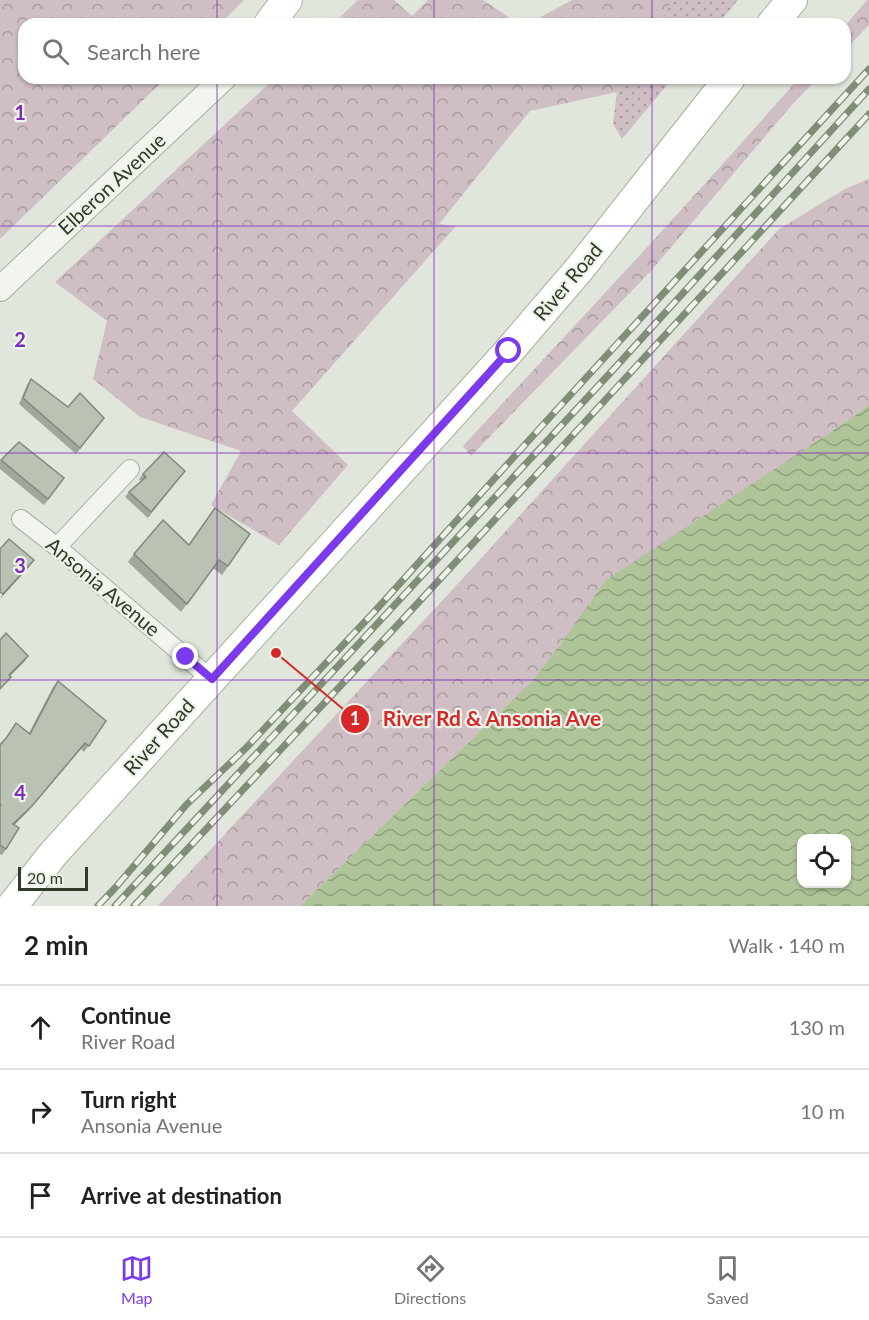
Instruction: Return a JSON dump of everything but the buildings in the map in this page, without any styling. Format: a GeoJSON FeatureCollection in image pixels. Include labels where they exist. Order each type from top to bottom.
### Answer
{"type":"FeatureCollection","features":[{"type":"Feature","properties":{"kind":"main road"},"geometry":{"type":"LineString","coordinates":[[274,18],[287,0]]}},
{"type":"Feature","properties":{"kind":"main road"},"geometry":{"type":"LineString","coordinates":[[777,18],[792,0]]}},
{"type":"Feature","properties":{"kind":"main road","name":"River Road"},"geometry":{"type":"LineString","coordinates":[[12,906],[53,854],[524,334],[581,267],[725,84]]}},
{"type":"Feature","properties":{"kind":"street"},"geometry":{"type":"LineString","coordinates":[[286,18],[305,0]]}},
{"type":"Feature","properties":{"kind":"street","name":"Elberon Avenue"},"geometry":{"type":"LineString","coordinates":[[0,290],[218,84]]}},
{"type":"Feature","properties":{"kind":"street"},"geometry":{"type":"LineString","coordinates":[[57,547],[130,469]]}},
{"type":"Feature","properties":{"kind":"street","name":"Ansonia Avenue"},"geometry":{"type":"LineString","coordinates":[[21,519],[212,679]]}},
{"type":"Feature","properties":{"kind":"green space"},"geometry":{"type":"Polygon","coordinates":[[[0,0],[244,0],[226,18],[18,18],[18,84],[160,84],[0,239],[0,0]]]}},
{"type":"Feature","properties":{"kind":"green space"},"geometry":{"type":"Polygon","coordinates":[[[358,0],[394,0],[412,16],[428,0],[483,0],[510,18],[339,18],[358,0]]]}},
{"type":"Feature","properties":{"kind":"green space"},"geometry":{"type":"Polygon","coordinates":[[[572,0],[673,0],[662,18],[539,18],[572,0]]]}},
{"type":"Feature","properties":{"kind":"green space"},"geometry":{"type":"Polygon","coordinates":[[[673,0],[738,0],[723,18],[662,18],[673,0]]]}},
{"type":"Feature","properties":{"kind":"green space"},"geometry":{"type":"Polygon","coordinates":[[[869,0],[869,25],[851,44],[851,19],[869,0]]]}},
{"type":"Feature","properties":{"kind":"green space"},"geometry":{"type":"Polygon","coordinates":[[[269,84],[622,84],[617,92],[530,111],[439,224],[456,226],[292,411],[348,465],[279,545],[211,505],[241,451],[140,417],[93,379],[107,321],[55,282],[269,84]]]}},
{"type":"Feature","properties":{"kind":"green space"},"geometry":{"type":"Polygon","coordinates":[[[622,84],[668,84],[622,139],[613,124],[617,92],[622,84]]]}},
{"type":"Feature","properties":{"kind":"green space"},"geometry":{"type":"Polygon","coordinates":[[[794,84],[812,84],[650,272],[471,456],[463,446],[794,84]]]}},
{"type":"Feature","properties":{"kind":"green space"},"geometry":{"type":"Polygon","coordinates":[[[869,179],[869,405],[828,434],[562,642],[532,681],[300,906],[158,906],[466,575],[779,229],[845,189],[869,179]]]}},
{"type":"Feature","properties":{"kind":"water"},"geometry":{"type":"Polygon","coordinates":[[[869,405],[869,906],[300,906],[532,681],[606,580],[869,405]]]}},
{"type":"Feature","properties":{"kind":"railway"},"geometry":{"type":"LineString","coordinates":[[98,906],[187,804],[246,748],[375,611],[869,69]]}},
{"type":"Feature","properties":{"kind":"railway"},"geometry":{"type":"LineString","coordinates":[[115,906],[612,371],[869,89]]}},
{"type":"Feature","properties":{"kind":"railway"},"geometry":{"type":"LineString","coordinates":[[134,906],[405,617],[869,114]]}},
{"type":"Feature","properties":{"kind":"place","name":"River Rd & Ansonia Ave"},"geometry":{"type":"Point","coordinates":[276,653]}},
{"type":"Feature","properties":{"kind":"route"},"geometry":{"type":"LineString","coordinates":[[186,657],[212,679],[509,351]]}}]}
